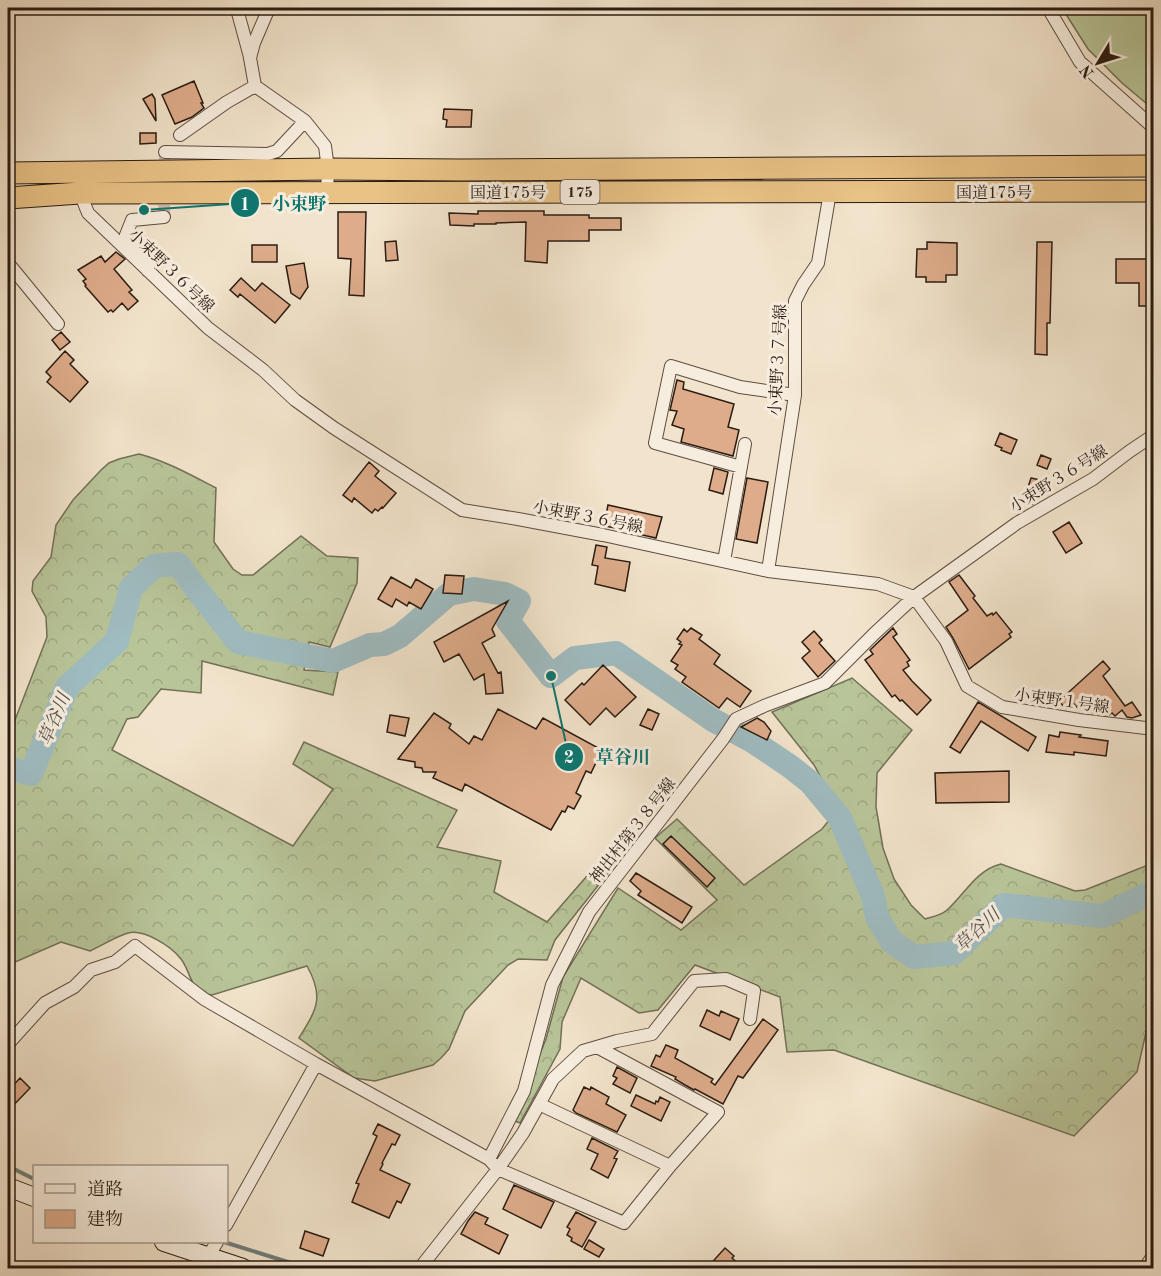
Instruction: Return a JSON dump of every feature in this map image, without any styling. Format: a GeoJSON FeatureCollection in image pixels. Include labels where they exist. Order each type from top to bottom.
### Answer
{"type":"FeatureCollection","features":[{"type":"Feature","properties":{"kind":"highway","name":"国道175号"},"geometry":{"type":"LineString","coordinates":[[8,174],[328,169],[1154,166]]}},
{"type":"Feature","properties":{"kind":"highway","name":"国道175号"},"geometry":{"type":"LineString","coordinates":[[8,198],[80,193],[1154,191]]}},
{"type":"Feature","properties":{"kind":"main road"},"geometry":{"type":"LineString","coordinates":[[8,1187],[33,1197]]}},
{"type":"Feature","properties":{"kind":"main road"},"geometry":{"type":"LineString","coordinates":[[167,1243],[243,1269]]}},
{"type":"Feature","properties":{"kind":"street"},"geometry":{"type":"LineString","coordinates":[[236,8],[255,86],[305,121],[325,146],[328,169],[327,194]]}},
{"type":"Feature","properties":{"kind":"street"},"geometry":{"type":"LineString","coordinates":[[250,58],[268,8]]}},
{"type":"Feature","properties":{"kind":"street"},"geometry":{"type":"LineString","coordinates":[[1048,8],[1080,62],[1154,128]]}},
{"type":"Feature","properties":{"kind":"street"},"geometry":{"type":"LineString","coordinates":[[180,135],[227,102],[255,86]]}},
{"type":"Feature","properties":{"kind":"street"},"geometry":{"type":"LineString","coordinates":[[165,152],[268,153],[278,151],[305,121]]}},
{"type":"Feature","properties":{"kind":"street","name":"小束野３７号線"},"geometry":{"type":"LineString","coordinates":[[768,571],[795,395],[795,301],[802,285],[818,263],[830,192]]}},
{"type":"Feature","properties":{"kind":"street","name":"小束野３６号線"},"geometry":{"type":"LineString","coordinates":[[80,193],[88,213],[148,271],[208,327],[263,370],[295,400],[334,428],[462,510],[603,535],[768,571],[878,584],[914,597],[1017,523],[1094,479],[1130,450],[1154,435]]}},
{"type":"Feature","properties":{"kind":"street"},"geometry":{"type":"LineString","coordinates":[[148,271],[150,257],[126,234],[132,220],[164,218]]}},
{"type":"Feature","properties":{"kind":"street"},"geometry":{"type":"LineString","coordinates":[[8,263],[57,324]]}},
{"type":"Feature","properties":{"kind":"street"},"geometry":{"type":"LineString","coordinates":[[741,467],[655,443],[671,366],[740,387],[795,395]]}},
{"type":"Feature","properties":{"kind":"street"},"geometry":{"type":"LineString","coordinates":[[724,561],[745,444]]}},
{"type":"Feature","properties":{"kind":"street","name":"神出村第３８号線"},"geometry":{"type":"LineString","coordinates":[[489,1159],[524,1091],[552,985],[589,912],[736,719],[825,683],[914,597]]}},
{"type":"Feature","properties":{"kind":"street","name":"小束野１号線"},"geometry":{"type":"LineString","coordinates":[[914,597],[946,641],[967,686],[1002,707],[1079,720],[1154,729]]}},
{"type":"Feature","properties":{"kind":"street"},"geometry":{"type":"LineString","coordinates":[[8,1044],[45,1003],[74,987],[91,970],[115,962],[135,946],[204,999],[316,1064],[489,1159],[498,1169],[624,1223],[718,1112],[597,1047]]}},
{"type":"Feature","properties":{"kind":"street"},"geometry":{"type":"LineString","coordinates":[[420,1269],[498,1169],[523,1133],[553,1079],[583,1051],[652,1034],[694,981],[726,979],[754,991],[750,1019]]}},
{"type":"Feature","properties":{"kind":"street"},"geometry":{"type":"LineString","coordinates":[[228,1221],[316,1064]]}},
{"type":"Feature","properties":{"kind":"street"},"geometry":{"type":"LineString","coordinates":[[539,1104],[670,1166]]}},
{"type":"Feature","properties":{"kind":"street"},"geometry":{"type":"LineString","coordinates":[[1145,1269],[1154,1254]]}},
{"type":"Feature","properties":{"kind":"green space"},"geometry":{"type":"Polygon","coordinates":[[[1062,8],[1153,8],[1153,109],[1122,83],[1088,49],[1062,8]]]}},
{"type":"Feature","properties":{"kind":"green space"},"geometry":{"type":"Polygon","coordinates":[[[139,454],[169,464],[216,488],[214,542],[233,569],[242,575],[253,575],[301,536],[327,556],[358,558],[357,583],[330,647],[309,642],[304,670],[338,672],[333,695],[202,661],[201,693],[161,689],[138,717],[127,719],[112,750],[293,846],[333,789],[293,764],[304,742],[457,810],[437,847],[501,861],[494,892],[547,922],[587,876],[612,868],[555,940],[547,960],[518,959],[508,965],[465,1011],[449,1049],[433,1065],[375,1081],[354,1078],[299,1038],[314,1011],[317,995],[313,977],[307,966],[212,995],[204,993],[195,986],[185,965],[171,949],[149,936],[134,932],[124,934],[90,951],[61,942],[13,963],[8,960],[8,732],[10,733],[47,637],[46,617],[32,591],[33,581],[51,557],[56,525],[73,500],[109,463],[139,454]]]}},
{"type":"Feature","properties":{"kind":"green space"},"geometry":{"type":"Polygon","coordinates":[[[852,678],[912,730],[877,773],[876,807],[883,848],[894,879],[911,905],[925,919],[945,912],[985,871],[1001,864],[1075,891],[1085,890],[1153,863],[1153,1002],[1137,1072],[1074,1136],[834,1050],[787,1052],[780,997],[695,965],[658,1010],[639,1013],[581,978],[562,1022],[560,1049],[520,1123],[513,1120],[546,1039],[563,977],[618,888],[681,930],[717,900],[655,838],[677,819],[744,885],[822,829],[838,809],[814,765],[772,712],[852,678]]]}},
{"type":"Feature","properties":{"kind":"building"},"geometry":{"type":"Polygon","coordinates":[[[194,81],[204,108],[192,117],[175,124],[162,95],[194,81]]]}},
{"type":"Feature","properties":{"kind":"building"},"geometry":{"type":"Polygon","coordinates":[[[152,94],[155,99],[156,121],[143,99],[152,94]]]}},
{"type":"Feature","properties":{"kind":"building"},"geometry":{"type":"Polygon","coordinates":[[[444,109],[472,110],[471,127],[446,127],[447,120],[443,119],[444,109]]]}},
{"type":"Feature","properties":{"kind":"building"},"geometry":{"type":"Polygon","coordinates":[[[140,133],[156,133],[156,143],[140,144],[140,133]]]}},
{"type":"Feature","properties":{"kind":"building"},"geometry":{"type":"Polygon","coordinates":[[[478,211],[544,211],[544,215],[621,218],[621,230],[589,230],[589,241],[548,241],[547,263],[525,261],[526,222],[474,224],[474,226],[450,225],[449,213],[478,214],[478,211]]]}},
{"type":"Feature","properties":{"kind":"building"},"geometry":{"type":"Polygon","coordinates":[[[338,212],[366,212],[364,296],[349,295],[351,259],[338,258],[338,212]]]}},
{"type":"Feature","properties":{"kind":"building"},"geometry":{"type":"Polygon","coordinates":[[[396,241],[398,260],[386,261],[385,242],[396,241]]]}},
{"type":"Feature","properties":{"kind":"building"},"geometry":{"type":"Polygon","coordinates":[[[927,242],[957,243],[957,275],[946,275],[946,282],[926,282],[926,277],[916,277],[917,249],[927,249],[927,242]]]}},
{"type":"Feature","properties":{"kind":"building"},"geometry":{"type":"Polygon","coordinates":[[[1037,242],[1052,242],[1047,355],[1035,354],[1037,242]]]}},
{"type":"Feature","properties":{"kind":"building"},"geometry":{"type":"Polygon","coordinates":[[[252,245],[277,245],[277,262],[252,262],[252,245]]]}},
{"type":"Feature","properties":{"kind":"building"},"geometry":{"type":"Polygon","coordinates":[[[116,252],[125,259],[114,269],[138,301],[128,310],[122,303],[113,312],[111,310],[108,312],[85,286],[83,281],[86,279],[78,270],[101,256],[105,262],[116,252]]]}},
{"type":"Feature","properties":{"kind":"building"},"geometry":{"type":"Polygon","coordinates":[[[1116,259],[1153,259],[1154,306],[1139,306],[1139,283],[1116,283],[1116,259]]]}},
{"type":"Feature","properties":{"kind":"building"},"geometry":{"type":"Polygon","coordinates":[[[304,263],[308,287],[300,299],[291,293],[286,266],[304,263]]]}},
{"type":"Feature","properties":{"kind":"building"},"geometry":{"type":"Polygon","coordinates":[[[241,278],[255,291],[262,283],[290,305],[275,323],[240,294],[238,297],[230,290],[241,278]]]}},
{"type":"Feature","properties":{"kind":"building"},"geometry":{"type":"Polygon","coordinates":[[[61,332],[70,342],[60,350],[52,340],[61,332]]]}},
{"type":"Feature","properties":{"kind":"building"},"geometry":{"type":"Polygon","coordinates":[[[65,351],[74,360],[70,364],[88,382],[70,402],[47,382],[51,377],[46,372],[65,351]]]}},
{"type":"Feature","properties":{"kind":"building"},"geometry":{"type":"Polygon","coordinates":[[[677,380],[684,382],[683,389],[734,404],[728,427],[739,430],[733,456],[681,442],[684,429],[672,425],[677,411],[670,410],[677,380]]]}},
{"type":"Feature","properties":{"kind":"building"},"geometry":{"type":"Polygon","coordinates":[[[1000,433],[1017,440],[1011,454],[995,445],[1000,433]]]}},
{"type":"Feature","properties":{"kind":"building"},"geometry":{"type":"Polygon","coordinates":[[[1041,455],[1051,459],[1047,469],[1037,465],[1041,455]]]}},
{"type":"Feature","properties":{"kind":"building"},"geometry":{"type":"Polygon","coordinates":[[[369,462],[379,471],[375,476],[396,493],[383,508],[378,511],[375,509],[372,513],[354,498],[352,502],[343,495],[369,462]]]}},
{"type":"Feature","properties":{"kind":"building"},"geometry":{"type":"Polygon","coordinates":[[[714,468],[728,472],[723,494],[709,490],[714,468]]]}},
{"type":"Feature","properties":{"kind":"building"},"geometry":{"type":"Polygon","coordinates":[[[747,478],[768,482],[757,543],[736,539],[747,478]]]}},
{"type":"Feature","properties":{"kind":"building"},"geometry":{"type":"Polygon","coordinates":[[[1031,478],[1045,481],[1033,504],[1025,501],[1031,478]]]}},
{"type":"Feature","properties":{"kind":"building"},"geometry":{"type":"Polygon","coordinates":[[[608,505],[662,517],[656,538],[604,526],[608,505]]]}},
{"type":"Feature","properties":{"kind":"building"},"geometry":{"type":"Polygon","coordinates":[[[1069,522],[1082,543],[1066,553],[1053,532],[1069,522]]]}},
{"type":"Feature","properties":{"kind":"building"},"geometry":{"type":"Polygon","coordinates":[[[596,545],[607,547],[605,558],[630,562],[625,591],[595,584],[598,566],[592,565],[596,545]]]}},
{"type":"Feature","properties":{"kind":"building"},"geometry":{"type":"Polygon","coordinates":[[[445,575],[464,576],[462,594],[443,593],[445,575]]]}},
{"type":"Feature","properties":{"kind":"building"},"geometry":{"type":"Polygon","coordinates":[[[959,575],[987,616],[996,612],[1012,632],[1009,634],[1011,637],[969,669],[946,627],[968,610],[949,582],[959,575]]]}},
{"type":"Feature","properties":{"kind":"building"},"geometry":{"type":"Polygon","coordinates":[[[391,577],[411,588],[416,579],[433,589],[421,609],[409,602],[407,606],[396,599],[392,607],[378,599],[391,577]]]}},
{"type":"Feature","properties":{"kind":"building"},"geometry":{"type":"Polygon","coordinates":[[[508,601],[492,629],[495,636],[482,643],[498,673],[501,672],[503,693],[486,694],[484,674],[474,680],[459,654],[444,662],[434,642],[508,601]]]}},
{"type":"Feature","properties":{"kind":"building"},"geometry":{"type":"Polygon","coordinates":[[[691,628],[702,635],[699,639],[720,655],[714,664],[751,691],[740,707],[727,698],[719,708],[682,682],[686,677],[675,669],[678,665],[671,661],[682,645],[677,639],[684,629],[687,632],[691,628]]]}},
{"type":"Feature","properties":{"kind":"building"},"geometry":{"type":"Polygon","coordinates":[[[893,628],[897,634],[893,637],[910,660],[907,662],[909,666],[903,670],[931,700],[917,715],[902,700],[900,701],[895,695],[892,697],[865,660],[873,654],[870,650],[893,628]]]}},
{"type":"Feature","properties":{"kind":"building"},"geometry":{"type":"Polygon","coordinates":[[[814,631],[822,640],[819,643],[835,661],[818,677],[802,658],[810,651],[802,642],[814,631]]]}},
{"type":"Feature","properties":{"kind":"building"},"geometry":{"type":"Polygon","coordinates":[[[1103,661],[1110,669],[1103,676],[1125,706],[1132,702],[1141,715],[1127,717],[1122,710],[1115,716],[1112,713],[1106,715],[1104,712],[1101,714],[1096,711],[1093,713],[1083,699],[1077,707],[1073,703],[1066,709],[1059,701],[1103,661]]]}},
{"type":"Feature","properties":{"kind":"building"},"geometry":{"type":"Polygon","coordinates":[[[603,665],[636,697],[615,717],[606,708],[590,725],[565,700],[582,683],[584,685],[603,665]]]}},
{"type":"Feature","properties":{"kind":"building"},"geometry":{"type":"Polygon","coordinates":[[[978,702],[1036,737],[1028,751],[981,721],[960,753],[950,747],[978,702]]]}},
{"type":"Feature","properties":{"kind":"building"},"geometry":{"type":"Polygon","coordinates":[[[498,709],[536,729],[543,718],[602,750],[591,773],[586,771],[576,793],[581,796],[574,809],[568,806],[565,812],[562,811],[551,830],[465,784],[462,791],[433,778],[436,772],[423,772],[422,768],[415,767],[415,762],[398,759],[434,713],[451,724],[449,728],[469,744],[474,736],[482,740],[498,709]]]}},
{"type":"Feature","properties":{"kind":"building"},"geometry":{"type":"Polygon","coordinates":[[[648,709],[659,714],[652,730],[640,725],[648,709]]]}},
{"type":"Feature","properties":{"kind":"building"},"geometry":{"type":"Polygon","coordinates":[[[390,715],[409,718],[405,736],[387,732],[390,715]]]}},
{"type":"Feature","properties":{"kind":"building"},"geometry":{"type":"Polygon","coordinates":[[[757,718],[764,722],[771,731],[767,740],[741,727],[757,718]]]}},
{"type":"Feature","properties":{"kind":"building"},"geometry":{"type":"Polygon","coordinates":[[[1060,732],[1108,741],[1106,756],[1074,752],[1074,755],[1046,752],[1049,735],[1059,737],[1060,732]]]}},
{"type":"Feature","properties":{"kind":"building"},"geometry":{"type":"Polygon","coordinates":[[[1009,771],[1009,802],[936,803],[935,773],[1009,771]]]}},
{"type":"Feature","properties":{"kind":"building"},"geometry":{"type":"Polygon","coordinates":[[[671,836],[715,878],[707,887],[663,844],[671,836]]]}},
{"type":"Feature","properties":{"kind":"building"},"geometry":{"type":"Polygon","coordinates":[[[636,873],[692,907],[682,923],[638,895],[641,891],[630,881],[636,873]]]}},
{"type":"Feature","properties":{"kind":"building"},"geometry":{"type":"Polygon","coordinates":[[[707,1010],[719,1016],[721,1011],[739,1019],[730,1040],[700,1026],[707,1010]]]}},
{"type":"Feature","properties":{"kind":"building"},"geometry":{"type":"Polygon","coordinates":[[[763,1019],[778,1030],[743,1078],[738,1076],[723,1104],[685,1085],[675,1079],[676,1077],[651,1066],[656,1055],[660,1057],[666,1045],[678,1050],[675,1058],[713,1079],[711,1082],[715,1085],[763,1019]]]}},
{"type":"Feature","properties":{"kind":"building"},"geometry":{"type":"Polygon","coordinates":[[[617,1067],[637,1078],[630,1093],[613,1084],[617,1078],[613,1076],[617,1067]]]}},
{"type":"Feature","properties":{"kind":"building"},"geometry":{"type":"Polygon","coordinates":[[[20,1078],[30,1088],[8,1111],[8,1091],[20,1078]]]}},
{"type":"Feature","properties":{"kind":"building"},"geometry":{"type":"Polygon","coordinates":[[[584,1087],[590,1090],[591,1087],[609,1097],[606,1104],[626,1115],[617,1132],[573,1110],[584,1087]]]}},
{"type":"Feature","properties":{"kind":"building"},"geometry":{"type":"Polygon","coordinates":[[[636,1095],[655,1104],[660,1097],[670,1102],[661,1121],[631,1106],[636,1095]]]}},
{"type":"Feature","properties":{"kind":"building"},"geometry":{"type":"Polygon","coordinates":[[[378,1124],[400,1135],[395,1145],[392,1144],[380,1170],[410,1184],[401,1203],[397,1201],[389,1218],[352,1202],[359,1184],[356,1183],[377,1136],[373,1134],[378,1124]]]}},
{"type":"Feature","properties":{"kind":"building"},"geometry":{"type":"Polygon","coordinates":[[[592,1138],[618,1151],[614,1158],[617,1159],[608,1178],[591,1169],[598,1154],[587,1149],[592,1138]]]}},
{"type":"Feature","properties":{"kind":"building"},"geometry":{"type":"Polygon","coordinates":[[[514,1185],[554,1202],[541,1228],[503,1209],[514,1185]]]}},
{"type":"Feature","properties":{"kind":"building"},"geometry":{"type":"Polygon","coordinates":[[[475,1212],[488,1218],[485,1224],[508,1235],[499,1254],[461,1234],[475,1212]]]}},
{"type":"Feature","properties":{"kind":"building"},"geometry":{"type":"Polygon","coordinates":[[[576,1212],[596,1222],[582,1247],[571,1241],[572,1238],[567,1235],[570,1229],[567,1227],[576,1212]]]}},
{"type":"Feature","properties":{"kind":"building"},"geometry":{"type":"Polygon","coordinates":[[[305,1231],[329,1239],[323,1256],[300,1248],[305,1231]]]}},
{"type":"Feature","properties":{"kind":"building"},"geometry":{"type":"Polygon","coordinates":[[[589,1240],[604,1249],[599,1257],[584,1249],[589,1240]]]}},
{"type":"Feature","properties":{"kind":"building"},"geometry":{"type":"Polygon","coordinates":[[[725,1248],[744,1269],[706,1269],[725,1248]]]}},
{"type":"Feature","properties":{"kind":"waterway","name":"草谷川"},"geometry":{"type":"LineString","coordinates":[[8,768],[31,774],[67,687],[117,641],[131,588],[154,566],[178,564],[238,642],[333,661],[370,645],[384,644],[400,636],[449,594],[474,589],[505,594],[519,601],[508,621],[551,676],[575,658],[616,653],[713,720],[754,742],[810,782],[840,818],[873,896],[877,917],[892,942],[914,957],[954,953],[1004,905],[1103,916],[1154,891]]}},
{"type":"Feature","properties":{"kind":"waterway"},"geometry":{"type":"LineString","coordinates":[[8,1166],[33,1178]]}},
{"type":"Feature","properties":{"kind":"waterway"},"geometry":{"type":"LineString","coordinates":[[227,1243],[307,1268]]}},
{"type":"Feature","properties":{"kind":"tunnel"},"geometry":{"type":"LineString","coordinates":[[164,217],[165,152]]}},
{"type":"Feature","properties":{"kind":"place","name":"小束野"},"geometry":{"type":"Point","coordinates":[144,210]}},
{"type":"Feature","properties":{"kind":"place","name":"草谷川"},"geometry":{"type":"Point","coordinates":[551,676]}}]}
